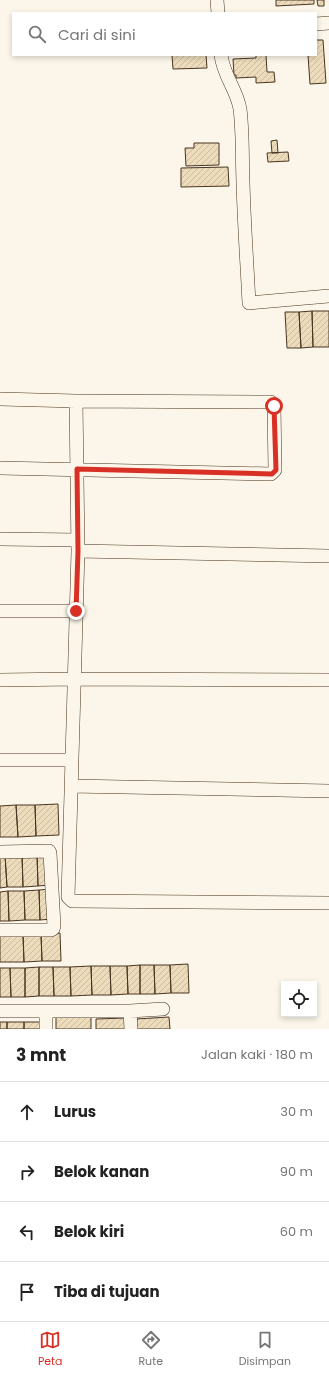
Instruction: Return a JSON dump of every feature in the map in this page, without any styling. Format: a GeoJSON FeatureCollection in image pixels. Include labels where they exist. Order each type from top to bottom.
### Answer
{"type":"FeatureCollection","features":[{"type":"Feature","properties":{"kind":"street"},"geometry":{"type":"LineString","coordinates":[[217,0],[218,12]]}},
{"type":"Feature","properties":{"kind":"street"},"geometry":{"type":"LineString","coordinates":[[317,24],[329,23]]}},
{"type":"Feature","properties":{"kind":"street"},"geometry":{"type":"LineString","coordinates":[[221,56],[226,74],[237,96],[240,109],[244,226],[250,303],[329,296]]}},
{"type":"Feature","properties":{"kind":"street"},"geometry":{"type":"LineString","coordinates":[[0,399],[271,402],[274,406],[276,470],[272,474],[0,468]]}},
{"type":"Feature","properties":{"kind":"street"},"geometry":{"type":"LineString","coordinates":[[76,401],[78,546],[68,897],[72,901],[329,903]]}},
{"type":"Feature","properties":{"kind":"street"},"geometry":{"type":"LineString","coordinates":[[0,539],[78,546],[329,556]]}},
{"type":"Feature","properties":{"kind":"street"},"geometry":{"type":"LineString","coordinates":[[0,610],[76,611]]}},
{"type":"Feature","properties":{"kind":"street"},"geometry":{"type":"LineString","coordinates":[[0,680],[329,680]]}},
{"type":"Feature","properties":{"kind":"street"},"geometry":{"type":"LineString","coordinates":[[0,760],[72,760]]}},
{"type":"Feature","properties":{"kind":"street"},"geometry":{"type":"LineString","coordinates":[[71,786],[329,791]]}},
{"type":"Feature","properties":{"kind":"street"},"geometry":{"type":"LineString","coordinates":[[0,852],[49,851],[54,926],[51,930],[0,930]]}},
{"type":"Feature","properties":{"kind":"street"},"geometry":{"type":"LineString","coordinates":[[0,1010],[130,1011],[162,1008]]}},
{"type":"Feature","properties":{"kind":"street"},"geometry":{"type":"LineString","coordinates":[[46,1011],[46,1029]]}},
{"type":"Feature","properties":{"kind":"street"},"geometry":{"type":"LineString","coordinates":[[130,1011],[131,1029]]}},
{"type":"Feature","properties":{"kind":"building"},"geometry":{"type":"Polygon","coordinates":[[[276,0],[314,0],[314,4],[276,6],[276,0]]]}},
{"type":"Feature","properties":{"kind":"building"},"geometry":{"type":"Polygon","coordinates":[[[317,0],[324,0],[324,6],[318,6],[317,0]]]}},
{"type":"Feature","properties":{"kind":"building"},"geometry":{"type":"Polygon","coordinates":[[[317,40],[323,40],[326,83],[310,84],[308,56],[317,56],[317,40]]]}},
{"type":"Feature","properties":{"kind":"building"},"geometry":{"type":"Polygon","coordinates":[[[172,56],[206,56],[207,68],[173,69],[172,56]]]}},
{"type":"Feature","properties":{"kind":"building"},"geometry":{"type":"Polygon","coordinates":[[[256,56],[266,56],[267,72],[274,72],[275,82],[256,83],[256,77],[236,78],[236,75],[234,75],[233,59],[256,58],[256,56]]]}},
{"type":"Feature","properties":{"kind":"building"},"geometry":{"type":"Polygon","coordinates":[[[277,140],[278,153],[272,153],[271,141],[277,140]]]}},
{"type":"Feature","properties":{"kind":"building"},"geometry":{"type":"Polygon","coordinates":[[[194,143],[219,143],[219,165],[186,166],[185,148],[194,148],[194,143]]]}},
{"type":"Feature","properties":{"kind":"building"},"geometry":{"type":"Polygon","coordinates":[[[288,152],[289,161],[268,162],[267,153],[288,152]]]}},
{"type":"Feature","properties":{"kind":"building"},"geometry":{"type":"Polygon","coordinates":[[[228,167],[229,186],[181,187],[181,168],[228,167]]]}},
{"type":"Feature","properties":{"kind":"building"},"geometry":{"type":"Polygon","coordinates":[[[312,311],[329,311],[329,347],[313,347],[312,311]]]}},
{"type":"Feature","properties":{"kind":"building"},"geometry":{"type":"Polygon","coordinates":[[[312,311],[313,347],[301,348],[299,312],[312,311]]]}},
{"type":"Feature","properties":{"kind":"building"},"geometry":{"type":"Polygon","coordinates":[[[285,312],[299,312],[301,348],[287,348],[285,312]]]}},
{"type":"Feature","properties":{"kind":"building"},"geometry":{"type":"Polygon","coordinates":[[[58,804],[59,835],[36,836],[35,805],[58,804]]]}},
{"type":"Feature","properties":{"kind":"building"},"geometry":{"type":"Polygon","coordinates":[[[16,805],[35,805],[36,836],[18,837],[16,805]]]}},
{"type":"Feature","properties":{"kind":"building"},"geometry":{"type":"Polygon","coordinates":[[[16,805],[18,837],[0,837],[0,806],[16,805]]]}},
{"type":"Feature","properties":{"kind":"building"},"geometry":{"type":"Polygon","coordinates":[[[49,853],[50,885],[38,886],[37,854],[49,853]]]}},
{"type":"Feature","properties":{"kind":"building"},"geometry":{"type":"Polygon","coordinates":[[[22,854],[37,854],[38,886],[23,887],[22,854]]]}},
{"type":"Feature","properties":{"kind":"building"},"geometry":{"type":"Polygon","coordinates":[[[22,854],[23,887],[7,887],[5,855],[22,854]]]}},
{"type":"Feature","properties":{"kind":"building"},"geometry":{"type":"Polygon","coordinates":[[[0,855],[5,855],[7,887],[0,888],[0,855]]]}},
{"type":"Feature","properties":{"kind":"building"},"geometry":{"type":"Polygon","coordinates":[[[51,889],[52,919],[40,920],[39,890],[51,889]]]}},
{"type":"Feature","properties":{"kind":"building"},"geometry":{"type":"Polygon","coordinates":[[[39,890],[40,920],[25,920],[24,891],[39,890]]]}},
{"type":"Feature","properties":{"kind":"building"},"geometry":{"type":"Polygon","coordinates":[[[8,891],[24,891],[25,920],[9,921],[8,891]]]}},
{"type":"Feature","properties":{"kind":"building"},"geometry":{"type":"Polygon","coordinates":[[[8,891],[9,921],[0,921],[0,892],[8,891]]]}},
{"type":"Feature","properties":{"kind":"building"},"geometry":{"type":"Polygon","coordinates":[[[60,933],[61,961],[42,961],[41,934],[60,933]]]}},
{"type":"Feature","properties":{"kind":"building"},"geometry":{"type":"Polygon","coordinates":[[[23,934],[41,934],[42,961],[24,962],[23,934]]]}},
{"type":"Feature","properties":{"kind":"building"},"geometry":{"type":"Polygon","coordinates":[[[23,934],[24,962],[0,962],[0,935],[23,934]]]}},
{"type":"Feature","properties":{"kind":"building"},"geometry":{"type":"Polygon","coordinates":[[[188,964],[189,993],[171,993],[170,965],[188,964]]]}},
{"type":"Feature","properties":{"kind":"building"},"geometry":{"type":"Polygon","coordinates":[[[140,965],[154,965],[155,994],[140,994],[140,965]]]}},
{"type":"Feature","properties":{"kind":"building"},"geometry":{"type":"Polygon","coordinates":[[[140,965],[140,994],[128,994],[127,966],[140,965]]]}},
{"type":"Feature","properties":{"kind":"building"},"geometry":{"type":"Polygon","coordinates":[[[154,965],[170,965],[171,993],[155,994],[154,965]]]}},
{"type":"Feature","properties":{"kind":"building"},"geometry":{"type":"Polygon","coordinates":[[[91,966],[110,966],[111,995],[92,995],[91,966]]]}},
{"type":"Feature","properties":{"kind":"building"},"geometry":{"type":"Polygon","coordinates":[[[91,966],[92,995],[71,996],[70,967],[91,966]]]}},
{"type":"Feature","properties":{"kind":"building"},"geometry":{"type":"Polygon","coordinates":[[[110,966],[127,966],[128,994],[111,995],[110,966]]]}},
{"type":"Feature","properties":{"kind":"building"},"geometry":{"type":"Polygon","coordinates":[[[39,967],[53,967],[54,996],[39,996],[39,967]]]}},
{"type":"Feature","properties":{"kind":"building"},"geometry":{"type":"Polygon","coordinates":[[[39,967],[39,996],[25,997],[25,968],[39,967]]]}},
{"type":"Feature","properties":{"kind":"building"},"geometry":{"type":"Polygon","coordinates":[[[53,967],[70,967],[71,996],[54,996],[53,967]]]}},
{"type":"Feature","properties":{"kind":"building"},"geometry":{"type":"Polygon","coordinates":[[[0,968],[10,968],[11,997],[0,997],[0,968]]]}},
{"type":"Feature","properties":{"kind":"building"},"geometry":{"type":"Polygon","coordinates":[[[10,968],[25,968],[25,997],[11,997],[10,968]]]}},
{"type":"Feature","properties":{"kind":"building"},"geometry":{"type":"Polygon","coordinates":[[[91,1016],[91,1029],[56,1029],[56,1017],[91,1016]]]}},
{"type":"Feature","properties":{"kind":"building"},"geometry":{"type":"Polygon","coordinates":[[[169,1017],[170,1029],[137,1029],[136,1019],[169,1017]]]}},
{"type":"Feature","properties":{"kind":"building"},"geometry":{"type":"Polygon","coordinates":[[[125,1018],[125,1029],[96,1029],[96,1019],[125,1018]]]}},
{"type":"Feature","properties":{"kind":"building"},"geometry":{"type":"Polygon","coordinates":[[[0,1022],[7,1022],[7,1029],[0,1029],[0,1022]]]}},
{"type":"Feature","properties":{"kind":"building"},"geometry":{"type":"Polygon","coordinates":[[[7,1022],[24,1022],[24,1029],[7,1029],[7,1022]]]}},
{"type":"Feature","properties":{"kind":"building"},"geometry":{"type":"Polygon","coordinates":[[[24,1022],[40,1022],[40,1029],[24,1029],[24,1022]]]}},
{"type":"Feature","properties":{"kind":"route"},"geometry":{"type":"LineString","coordinates":[[76,611],[78,551],[77,469],[272,474],[276,470],[274,406]]}}]}
